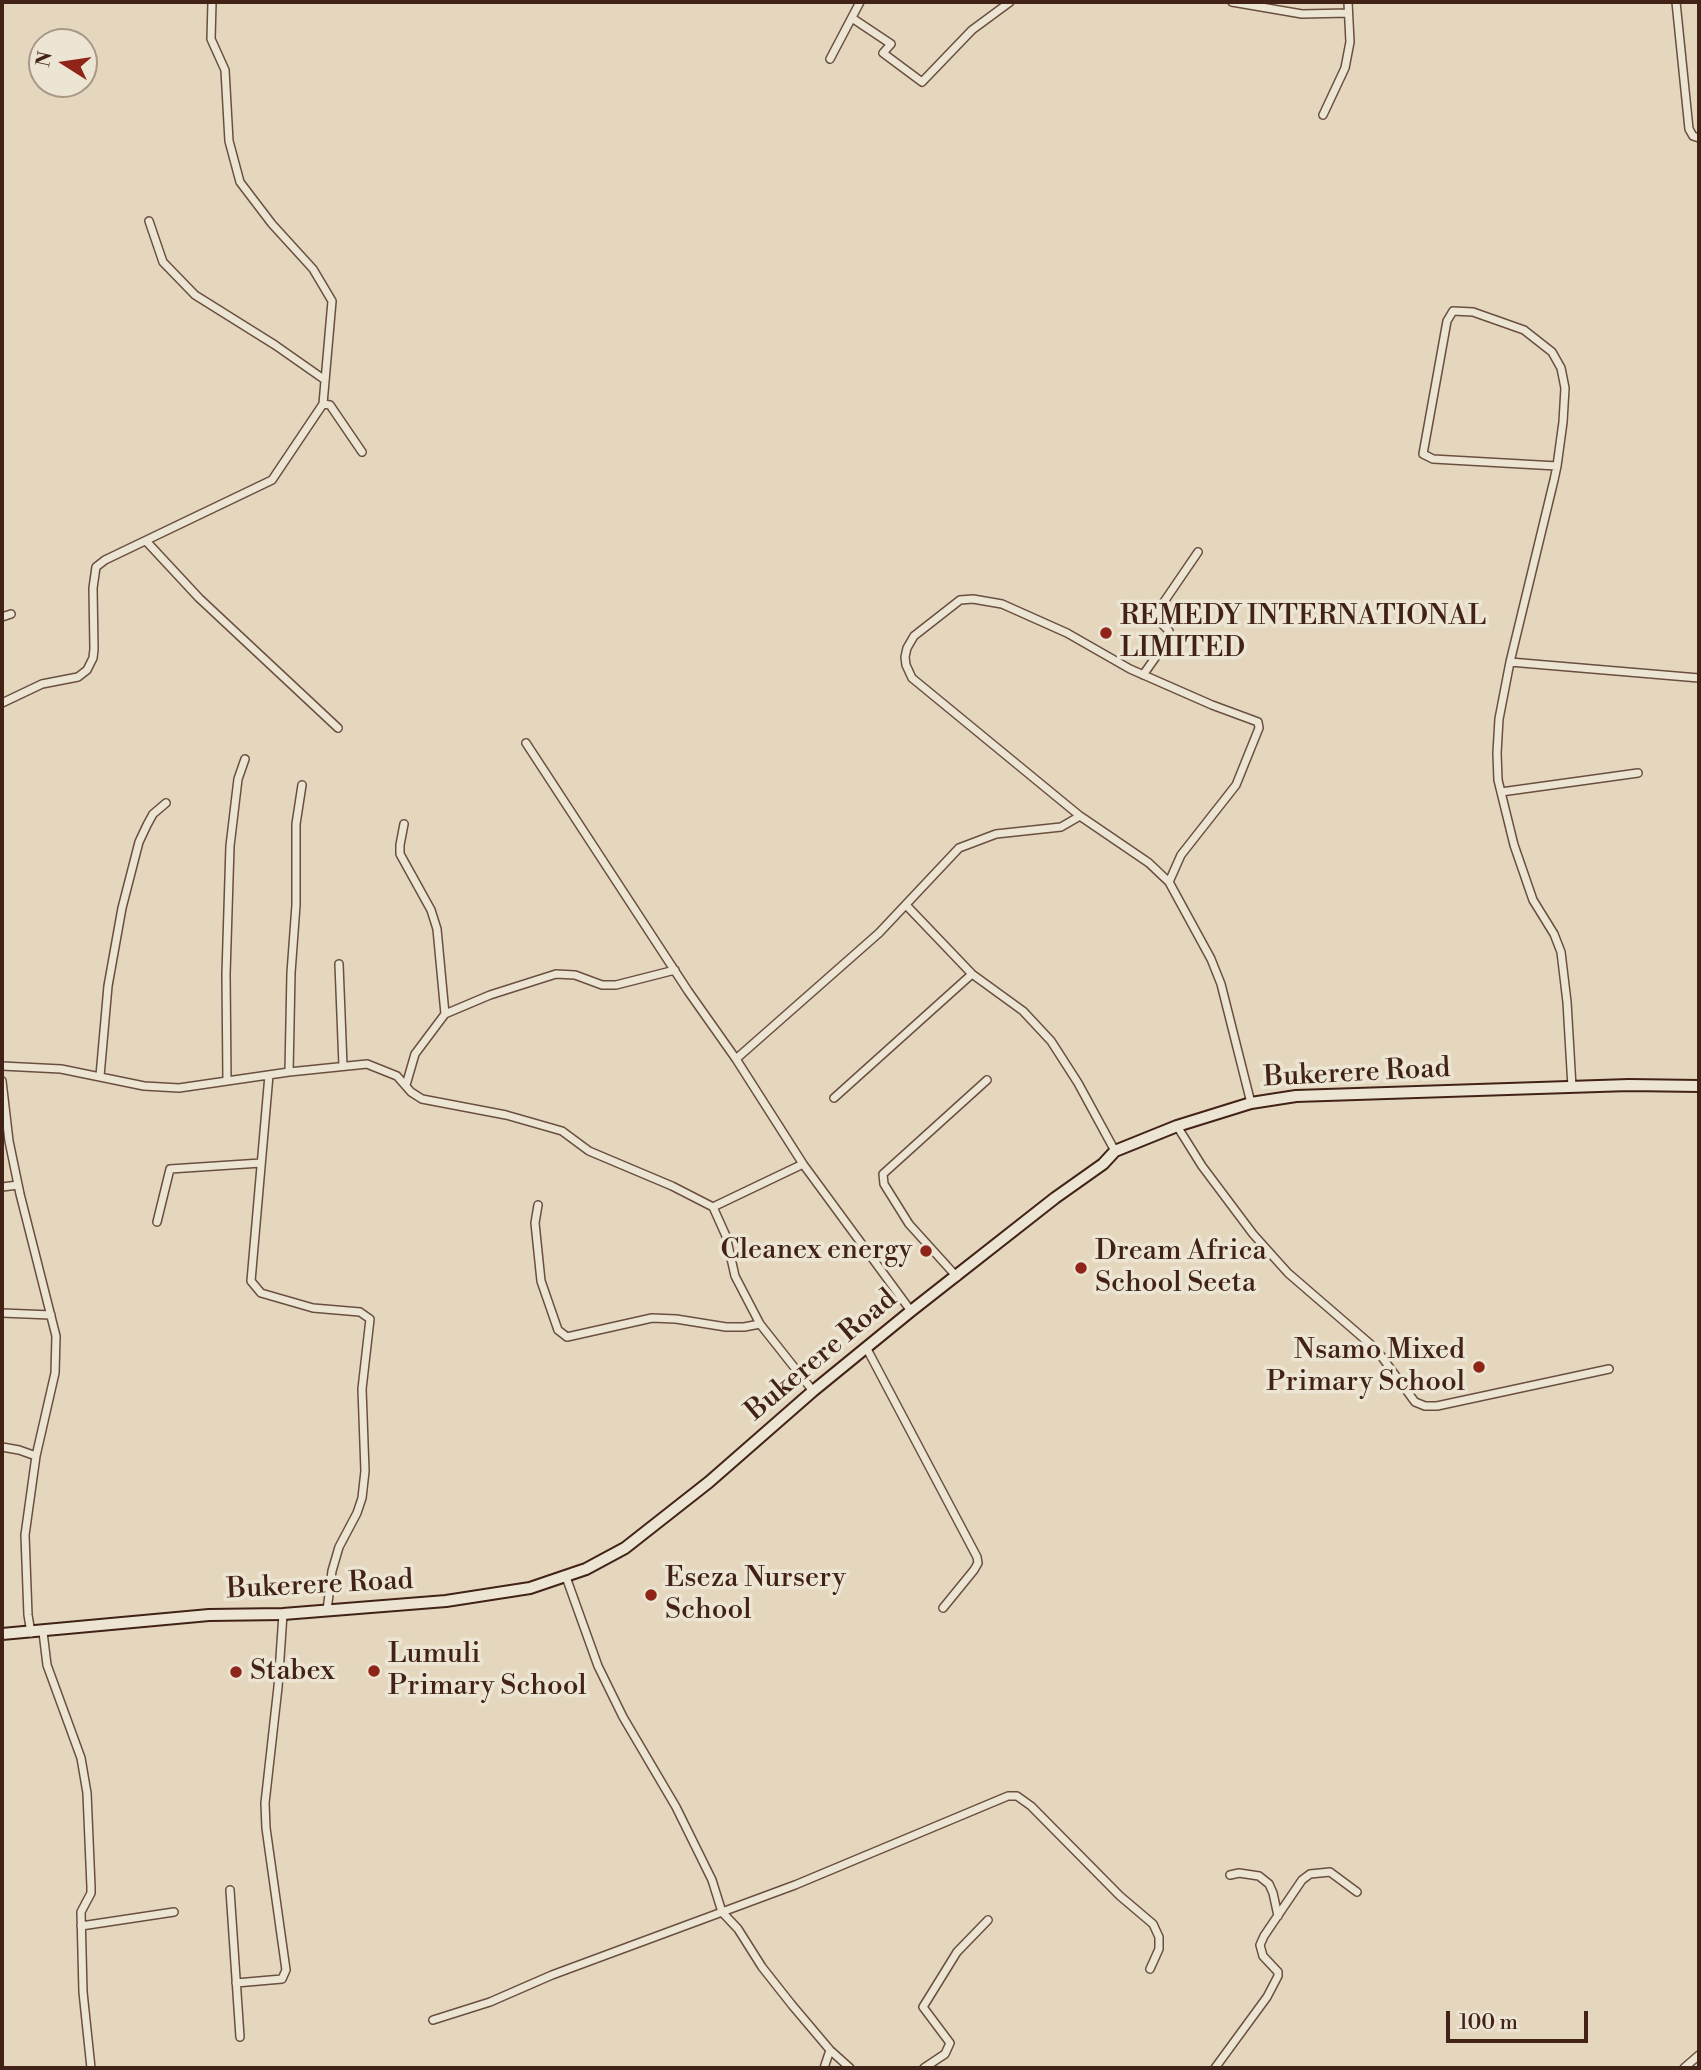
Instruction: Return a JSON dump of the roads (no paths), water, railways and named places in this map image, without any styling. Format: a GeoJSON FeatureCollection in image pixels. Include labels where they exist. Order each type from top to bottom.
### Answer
{"type":"FeatureCollection","features":[{"type":"Feature","properties":{"kind":"main road","name":"Bukerere Road"},"geometry":{"type":"LineString","coordinates":[[2,1634],[209,1615],[283,1614],[493,1595],[566,1577],[586,1569],[625,1548],[709,1482],[813,1391],[911,1311],[1055,1198],[1103,1164],[1115,1151],[1177,1126],[1251,1103],[1296,1096],[1629,1085],[1699,1086]]}},
{"type":"Feature","properties":{"kind":"street"},"geometry":{"type":"LineString","coordinates":[[2,703],[42,684],[78,677],[87,670],[94,649],[95,570],[105,560],[272,480],[323,404],[331,301],[313,269],[272,224],[240,182],[229,141],[225,70],[211,38],[212,2]]}},
{"type":"Feature","properties":{"kind":"street"},"geometry":{"type":"LineString","coordinates":[[830,59],[860,2]]}},
{"type":"Feature","properties":{"kind":"street"},"geometry":{"type":"LineString","coordinates":[[852,18],[891,44],[883,53],[922,82],[972,30],[1010,2]]}},
{"type":"Feature","properties":{"kind":"street"},"geometry":{"type":"LineString","coordinates":[[1231,2],[1302,14],[1348,13]]}},
{"type":"Feature","properties":{"kind":"street"},"geometry":{"type":"LineString","coordinates":[[1323,116],[1345,68],[1350,42],[1348,2]]}},
{"type":"Feature","properties":{"kind":"street"},"geometry":{"type":"LineString","coordinates":[[1676,2],[1689,129],[1691,134],[1699,138]]}},
{"type":"Feature","properties":{"kind":"street"},"geometry":{"type":"LineString","coordinates":[[149,221],[163,262],[195,295],[325,380]]}},
{"type":"Feature","properties":{"kind":"street"},"geometry":{"type":"LineString","coordinates":[[1556,466],[1433,459],[1423,454],[1447,321],[1453,311],[1473,312],[1524,330],[1552,352],[1561,368],[1565,388],[1556,466],[1510,662],[1499,719],[1497,753],[1501,792],[1528,888],[1561,952],[1572,1087]]}},
{"type":"Feature","properties":{"kind":"street"},"geometry":{"type":"LineString","coordinates":[[323,404],[330,405],[362,452]]}},
{"type":"Feature","properties":{"kind":"street"},"geometry":{"type":"LineString","coordinates":[[146,541],[199,598],[338,728]]}},
{"type":"Feature","properties":{"kind":"street"},"geometry":{"type":"LineString","coordinates":[[1143,675],[1167,641],[1169,631],[1156,618],[1157,612],[1198,552]]}},
{"type":"Feature","properties":{"kind":"street"},"geometry":{"type":"LineString","coordinates":[[1169,882],[1181,855],[1236,785],[1259,724],[1256,720],[1212,705],[1143,675],[1067,633],[1017,610],[973,599],[960,600],[950,606],[914,636],[907,648],[906,665],[912,678],[1080,816],[1149,863],[1169,882],[1211,959],[1221,984],[1251,1103]]}},
{"type":"Feature","properties":{"kind":"street"},"geometry":{"type":"LineString","coordinates":[[2,617],[11,614]]}},
{"type":"Feature","properties":{"kind":"street"},"geometry":{"type":"LineString","coordinates":[[1510,662],[1699,678]]}},
{"type":"Feature","properties":{"kind":"street"},"geometry":{"type":"LineString","coordinates":[[526,743],[803,1164],[911,1311]]}},
{"type":"Feature","properties":{"kind":"street"},"geometry":{"type":"LineString","coordinates":[[226,1080],[230,846],[238,779],[245,759]]}},
{"type":"Feature","properties":{"kind":"street"},"geometry":{"type":"LineString","coordinates":[[1501,792],[1638,773]]}},
{"type":"Feature","properties":{"kind":"street"},"geometry":{"type":"LineString","coordinates":[[289,1072],[290,973],[296,905],[296,824],[302,785]]}},
{"type":"Feature","properties":{"kind":"street"},"geometry":{"type":"LineString","coordinates":[[100,1076],[108,986],[122,908],[139,842],[153,814],[166,803]]}},
{"type":"Feature","properties":{"kind":"street"},"geometry":{"type":"LineString","coordinates":[[736,1059],[879,933],[960,848],[996,834],[1061,827],[1080,816]]}},
{"type":"Feature","properties":{"kind":"street"},"geometry":{"type":"LineString","coordinates":[[404,824],[400,854],[430,910],[437,929],[445,1014]]}},
{"type":"Feature","properties":{"kind":"street"},"geometry":{"type":"LineString","coordinates":[[906,905],[972,974],[1023,1011],[1051,1041],[1088,1099],[1115,1151]]}},
{"type":"Feature","properties":{"kind":"street"},"geometry":{"type":"LineString","coordinates":[[339,964],[343,1066]]}},
{"type":"Feature","properties":{"kind":"street"},"geometry":{"type":"LineString","coordinates":[[406,1085],[415,1054],[445,1014],[490,995],[556,974],[575,975],[602,985],[616,985],[675,970]]}},
{"type":"Feature","properties":{"kind":"street"},"geometry":{"type":"LineString","coordinates":[[834,1098],[972,974]]}},
{"type":"Feature","properties":{"kind":"street"},"geometry":{"type":"LineString","coordinates":[[2,1066],[61,1069],[162,1088],[179,1088],[367,1064],[391,1072],[422,1100],[506,1115],[562,1131],[589,1151],[672,1186],[713,1207],[726,1236],[735,1276],[760,1324],[813,1391]]}},
{"type":"Feature","properties":{"kind":"street"},"geometry":{"type":"LineString","coordinates":[[269,1075],[251,1280],[254,1288],[261,1293],[313,1308],[360,1312],[370,1319],[362,1389],[365,1472],[362,1498],[358,1513],[339,1547],[332,1571],[327,1610]]}},
{"type":"Feature","properties":{"kind":"street"},"geometry":{"type":"LineString","coordinates":[[957,1277],[909,1224],[884,1184],[883,1174],[987,1080]]}},
{"type":"Feature","properties":{"kind":"street"},"geometry":{"type":"LineString","coordinates":[[2,1081],[9,1141],[18,1185],[56,1336],[55,1373],[36,1456],[25,1535],[31,1633]]}},
{"type":"Feature","properties":{"kind":"street"},"geometry":{"type":"LineString","coordinates":[[1177,1126],[1202,1166],[1253,1234],[1297,1281],[1376,1349],[1415,1402],[1425,1406],[1437,1406],[1609,1369]]}},
{"type":"Feature","properties":{"kind":"street"},"geometry":{"type":"LineString","coordinates":[[157,1222],[170,1169],[261,1163]]}},
{"type":"Feature","properties":{"kind":"street"},"geometry":{"type":"LineString","coordinates":[[713,1207],[803,1164]]}},
{"type":"Feature","properties":{"kind":"street"},"geometry":{"type":"LineString","coordinates":[[2,1187],[18,1185]]}},
{"type":"Feature","properties":{"kind":"street"},"geometry":{"type":"LineString","coordinates":[[538,1205],[535,1223],[541,1281],[558,1330],[567,1337],[652,1318],[726,1327],[760,1324]]}},
{"type":"Feature","properties":{"kind":"street"},"geometry":{"type":"LineString","coordinates":[[2,1313],[51,1315]]}},
{"type":"Feature","properties":{"kind":"street"},"geometry":{"type":"LineString","coordinates":[[867,1349],[977,1557],[978,1563],[974,1570],[943,1608]]}},
{"type":"Feature","properties":{"kind":"street"},"geometry":{"type":"LineString","coordinates":[[2,1447],[36,1456]]}},
{"type":"Feature","properties":{"kind":"street"},"geometry":{"type":"LineString","coordinates":[[566,1577],[598,1666],[623,1717],[676,1807],[712,1880],[722,1912],[738,1929],[784,1996],[830,2050],[850,2068]]}},
{"type":"Feature","properties":{"kind":"street"},"geometry":{"type":"LineString","coordinates":[[236,1983],[282,1979],[286,1970],[266,1828],[265,1803],[283,1614]]}},
{"type":"Feature","properties":{"kind":"street"},"geometry":{"type":"LineString","coordinates":[[43,1632],[47,1665],[81,1758],[85,1777],[91,1893],[80,1912],[83,1992],[91,2068]]}},
{"type":"Feature","properties":{"kind":"street"},"geometry":{"type":"LineString","coordinates":[[433,2020],[490,2002],[552,1975],[795,1885],[999,1798],[1017,1796],[1119,1896],[1153,1924],[1159,1937],[1159,1949],[1150,1969]]}},
{"type":"Feature","properties":{"kind":"street"},"geometry":{"type":"LineString","coordinates":[[1215,2068],[1267,1997],[1278,1976],[1279,1972],[1263,1956],[1260,1945],[1302,1880],[1310,1874],[1330,1872],[1357,1892]]}},
{"type":"Feature","properties":{"kind":"street"},"geometry":{"type":"LineString","coordinates":[[1230,1875],[1239,1873],[1259,1876],[1269,1884],[1278,1917]]}},
{"type":"Feature","properties":{"kind":"street"},"geometry":{"type":"LineString","coordinates":[[230,1890],[240,2037]]}},
{"type":"Feature","properties":{"kind":"street"},"geometry":{"type":"LineString","coordinates":[[81,1926],[174,1912]]}},
{"type":"Feature","properties":{"kind":"street"},"geometry":{"type":"LineString","coordinates":[[925,2068],[945,2054],[950,2043],[923,2007],[957,1952],[988,1920]]}},
{"type":"Feature","properties":{"kind":"street"},"geometry":{"type":"LineString","coordinates":[[824,2068],[830,2050]]}},
{"type":"Feature","properties":{"kind":"street"},"geometry":{"type":"LineString","coordinates":[[1684,2068],[1699,2055]]}},
{"type":"Feature","properties":{"kind":"place","name":"REMEDY INTERNATIONAL LIMITED"},"geometry":{"type":"Point","coordinates":[1106,633]}},
{"type":"Feature","properties":{"kind":"place","name":"Cleanex energy"},"geometry":{"type":"Point","coordinates":[926,1251]}},
{"type":"Feature","properties":{"kind":"place","name":"Dream Africa School Seeta"},"geometry":{"type":"Point","coordinates":[1081,1268]}},
{"type":"Feature","properties":{"kind":"place","name":"Nsamo Mixed Primary School"},"geometry":{"type":"Point","coordinates":[1479,1367]}},
{"type":"Feature","properties":{"kind":"place","name":"Eseza Nursery School"},"geometry":{"type":"Point","coordinates":[651,1595]}},
{"type":"Feature","properties":{"kind":"place","name":"Lumuli Primary School"},"geometry":{"type":"Point","coordinates":[374,1671]}},
{"type":"Feature","properties":{"kind":"place","name":"Stabex"},"geometry":{"type":"Point","coordinates":[236,1672]}}]}
